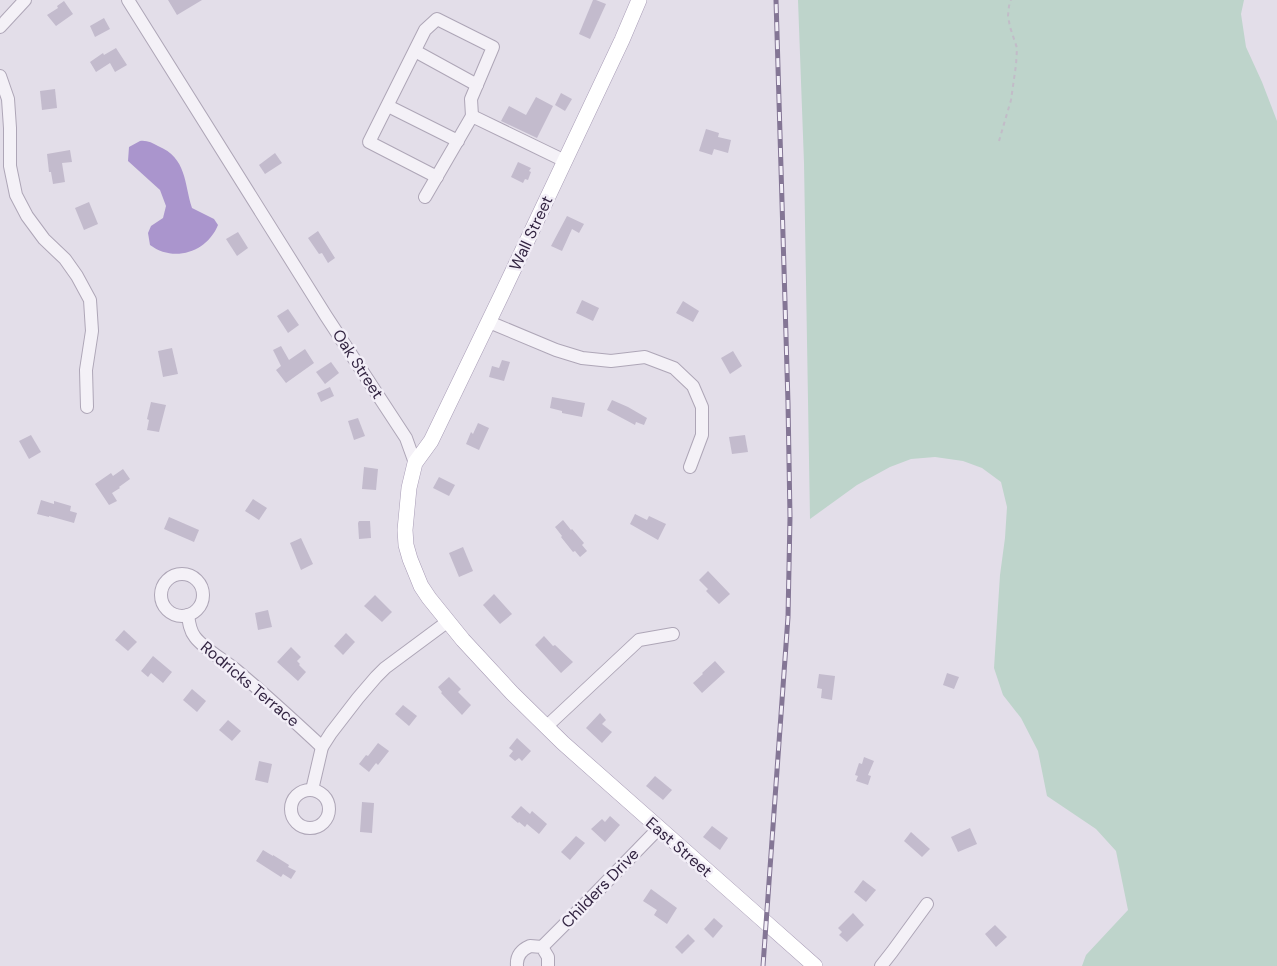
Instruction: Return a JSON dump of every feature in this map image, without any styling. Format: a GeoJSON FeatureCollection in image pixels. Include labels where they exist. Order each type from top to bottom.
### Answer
{"type":"FeatureCollection","features":[{"type":"Feature","properties":{"kind":"main road","name":"Wall Street"},"geometry":{"type":"LineString","coordinates":[[415,462],[431,441],[489,322],[640,0]]}},
{"type":"Feature","properties":{"kind":"main road"},"geometry":{"type":"LineString","coordinates":[[415,462],[409,488],[405,530],[406,545],[421,586],[462,640],[546,727]]}},
{"type":"Feature","properties":{"kind":"main road","name":"East Street"},"geometry":{"type":"LineString","coordinates":[[546,727],[658,829],[815,966]]}},
{"type":"Feature","properties":{"kind":"street"},"geometry":{"type":"LineString","coordinates":[[0,27],[25,0]]}},
{"type":"Feature","properties":{"kind":"street","name":"Oak Street"},"geometry":{"type":"LineString","coordinates":[[128,0],[326,316],[406,438],[415,462]]}},
{"type":"Feature","properties":{"kind":"street"},"geometry":{"type":"LineString","coordinates":[[425,197],[437,177],[458,141],[472,116],[472,99],[493,47],[437,19],[425,30],[369,142],[437,177]]}},
{"type":"Feature","properties":{"kind":"street"},"geometry":{"type":"LineString","coordinates":[[415,52],[477,84]]}},
{"type":"Feature","properties":{"kind":"street"},"geometry":{"type":"LineString","coordinates":[[0,76],[8,99],[10,166],[16,195],[27,216],[44,239],[65,259],[77,276],[90,300],[92,331],[86,370],[87,407]]}},
{"type":"Feature","properties":{"kind":"street"},"geometry":{"type":"LineString","coordinates":[[388,106],[458,141]]}},
{"type":"Feature","properties":{"kind":"street"},"geometry":{"type":"LineString","coordinates":[[472,116],[565,161]]}},
{"type":"Feature","properties":{"kind":"street"},"geometry":{"type":"LineString","coordinates":[[489,322],[556,350],[582,358],[612,360],[645,357],[674,368],[693,386],[702,407],[702,435],[690,468]]}},
{"type":"Feature","properties":{"kind":"street","name":"Rodricks Terrace"},"geometry":{"type":"LineString","coordinates":[[188,616],[191,632],[202,645],[222,659],[267,697],[322,747]]}},
{"type":"Feature","properties":{"kind":"street"},"geometry":{"type":"LineString","coordinates":[[312,790],[322,747],[331,733],[380,673],[447,622]]}},
{"type":"Feature","properties":{"kind":"street"},"geometry":{"type":"LineString","coordinates":[[546,727],[639,640],[672,634]]}},
{"type":"Feature","properties":{"kind":"street","name":"Childers Drive"},"geometry":{"type":"LineString","coordinates":[[517,966],[518,956],[525,948],[530,946],[542,947],[658,829]]}},
{"type":"Feature","properties":{"kind":"street"},"geometry":{"type":"LineString","coordinates":[[881,966],[927,904]]}},
{"type":"Feature","properties":{"kind":"street"},"geometry":{"type":"LineString","coordinates":[[542,947],[548,957],[548,966]]}},
{"type":"Feature","properties":{"kind":"path"},"geometry":{"type":"LineString","coordinates":[[998,141],[1011,100],[1016,65],[1017,48],[1008,16],[1011,0]]}},
{"type":"Feature","properties":{"kind":"green space"},"geometry":{"type":"Polygon","coordinates":[[[798,0],[1244,0],[1241,14],[1246,47],[1277,121],[1277,966],[1082,966],[1086,955],[1128,910],[1116,851],[1096,829],[1047,796],[1038,751],[1021,718],[1003,695],[994,668],[1000,575],[1007,507],[1001,482],[982,468],[963,461],[935,457],[911,459],[890,467],[857,485],[810,519],[804,163],[798,0]]]}},
{"type":"Feature","properties":{"kind":"shaded area"},"geometry":{"type":"Polygon","coordinates":[[[140,141],[154,144],[174,157],[183,172],[192,208],[214,219],[218,225],[213,234],[198,248],[179,254],[159,250],[150,245],[148,233],[151,226],[163,218],[166,206],[160,190],[128,161],[129,147],[140,141]]]}},
{"type":"Feature","properties":{"kind":"building"},"geometry":{"type":"Polygon","coordinates":[[[168,0],[202,0],[177,15],[168,0]]]}},
{"type":"Feature","properties":{"kind":"building"},"geometry":{"type":"Polygon","coordinates":[[[593,0],[606,4],[590,39],[579,34],[593,0]]]}},
{"type":"Feature","properties":{"kind":"building"},"geometry":{"type":"Polygon","coordinates":[[[64,1],[73,14],[56,26],[47,15],[58,8],[57,6],[64,1]]]}},
{"type":"Feature","properties":{"kind":"building"},"geometry":{"type":"Polygon","coordinates":[[[104,18],[110,29],[95,37],[90,26],[104,18]]]}},
{"type":"Feature","properties":{"kind":"building"},"geometry":{"type":"Polygon","coordinates":[[[116,48],[127,65],[115,72],[110,63],[96,72],[90,62],[103,53],[104,55],[116,48]]]}},
{"type":"Feature","properties":{"kind":"building"},"geometry":{"type":"Polygon","coordinates":[[[55,89],[57,108],[42,110],[40,91],[55,89]]]}},
{"type":"Feature","properties":{"kind":"building"},"geometry":{"type":"Polygon","coordinates":[[[561,93],[572,99],[565,111],[555,105],[561,93]]]}},
{"type":"Feature","properties":{"kind":"building"},"geometry":{"type":"Polygon","coordinates":[[[536,97],[553,106],[537,138],[501,121],[509,106],[526,115],[536,97]]]}},
{"type":"Feature","properties":{"kind":"building"},"geometry":{"type":"Polygon","coordinates":[[[706,129],[719,133],[718,137],[731,140],[728,153],[714,149],[712,155],[699,151],[706,129]]]}},
{"type":"Feature","properties":{"kind":"building"},"geometry":{"type":"Polygon","coordinates":[[[70,150],[72,162],[62,163],[65,182],[53,184],[51,172],[49,172],[47,154],[70,150]]]}},
{"type":"Feature","properties":{"kind":"building"},"geometry":{"type":"Polygon","coordinates":[[[275,153],[282,163],[265,174],[259,165],[275,153]]]}},
{"type":"Feature","properties":{"kind":"building"},"geometry":{"type":"Polygon","coordinates":[[[518,162],[531,168],[528,180],[525,179],[523,183],[511,177],[518,162]]]}},
{"type":"Feature","properties":{"kind":"building"},"geometry":{"type":"Polygon","coordinates":[[[89,202],[98,224],[84,230],[75,208],[89,202]]]}},
{"type":"Feature","properties":{"kind":"building"},"geometry":{"type":"Polygon","coordinates":[[[567,216],[584,224],[579,233],[572,229],[562,251],[551,246],[567,216]]]}},
{"type":"Feature","properties":{"kind":"building"},"geometry":{"type":"Polygon","coordinates":[[[318,231],[335,258],[328,263],[322,253],[319,254],[308,238],[318,231]]]}},
{"type":"Feature","properties":{"kind":"building"},"geometry":{"type":"Polygon","coordinates":[[[238,232],[248,248],[237,256],[226,239],[238,232]]]}},
{"type":"Feature","properties":{"kind":"building"},"geometry":{"type":"Polygon","coordinates":[[[582,300],[599,308],[593,321],[576,313],[582,300]]]}},
{"type":"Feature","properties":{"kind":"building"},"geometry":{"type":"Polygon","coordinates":[[[683,301],[699,311],[693,322],[676,313],[683,301]]]}},
{"type":"Feature","properties":{"kind":"building"},"geometry":{"type":"Polygon","coordinates":[[[288,309],[299,325],[288,333],[277,316],[288,309]]]}},
{"type":"Feature","properties":{"kind":"building"},"geometry":{"type":"Polygon","coordinates":[[[281,346],[289,360],[305,349],[314,363],[286,383],[276,370],[281,366],[273,350],[281,346]]]}},
{"type":"Feature","properties":{"kind":"building"},"geometry":{"type":"Polygon","coordinates":[[[172,348],[178,374],[163,377],[158,351],[172,348]]]}},
{"type":"Feature","properties":{"kind":"building"},"geometry":{"type":"Polygon","coordinates":[[[733,351],[742,366],[730,374],[721,358],[733,351]]]}},
{"type":"Feature","properties":{"kind":"building"},"geometry":{"type":"Polygon","coordinates":[[[502,360],[510,362],[504,381],[489,377],[492,366],[499,368],[502,360]]]}},
{"type":"Feature","properties":{"kind":"building"},"geometry":{"type":"Polygon","coordinates":[[[331,362],[339,373],[325,384],[316,372],[331,362]]]}},
{"type":"Feature","properties":{"kind":"building"},"geometry":{"type":"Polygon","coordinates":[[[330,387],[334,396],[321,402],[317,393],[330,387]]]}},
{"type":"Feature","properties":{"kind":"building"},"geometry":{"type":"Polygon","coordinates":[[[552,397],[585,403],[582,417],[562,413],[562,411],[550,408],[552,397]]]}},
{"type":"Feature","properties":{"kind":"building"},"geometry":{"type":"Polygon","coordinates":[[[612,400],[647,418],[644,425],[636,422],[635,425],[607,410],[612,400]]]}},
{"type":"Feature","properties":{"kind":"building"},"geometry":{"type":"Polygon","coordinates":[[[151,402],[166,405],[159,432],[147,430],[149,420],[147,419],[151,402]]]}},
{"type":"Feature","properties":{"kind":"building"},"geometry":{"type":"Polygon","coordinates":[[[358,418],[365,436],[354,440],[348,421],[358,418]]]}},
{"type":"Feature","properties":{"kind":"building"},"geometry":{"type":"Polygon","coordinates":[[[478,423],[489,428],[479,450],[466,444],[471,432],[473,434],[478,423]]]}},
{"type":"Feature","properties":{"kind":"building"},"geometry":{"type":"Polygon","coordinates":[[[31,435],[41,452],[29,459],[19,441],[31,435]]]}},
{"type":"Feature","properties":{"kind":"building"},"geometry":{"type":"Polygon","coordinates":[[[745,435],[748,452],[732,454],[729,437],[745,435]]]}},
{"type":"Feature","properties":{"kind":"building"},"geometry":{"type":"Polygon","coordinates":[[[364,467],[378,469],[376,490],[362,489],[364,467]]]}},
{"type":"Feature","properties":{"kind":"building"},"geometry":{"type":"Polygon","coordinates":[[[123,469],[130,479],[112,493],[117,501],[109,505],[95,484],[111,473],[113,476],[123,469]]]}},
{"type":"Feature","properties":{"kind":"building"},"geometry":{"type":"Polygon","coordinates":[[[439,477],[455,485],[449,496],[433,488],[439,477]]]}},
{"type":"Feature","properties":{"kind":"building"},"geometry":{"type":"Polygon","coordinates":[[[253,499],[267,508],[259,520],[245,511],[253,499]]]}},
{"type":"Feature","properties":{"kind":"building"},"geometry":{"type":"Polygon","coordinates":[[[41,500],[54,504],[54,501],[71,506],[70,511],[77,513],[74,523],[37,514],[41,500]]]}},
{"type":"Feature","properties":{"kind":"building"},"geometry":{"type":"Polygon","coordinates":[[[635,514],[647,520],[649,516],[666,524],[658,540],[630,524],[635,514]]]}},
{"type":"Feature","properties":{"kind":"building"},"geometry":{"type":"Polygon","coordinates":[[[169,517],[199,530],[194,542],[164,529],[169,517]]]}},
{"type":"Feature","properties":{"kind":"building"},"geometry":{"type":"Polygon","coordinates":[[[563,520],[584,543],[582,545],[587,551],[580,557],[575,551],[573,552],[555,527],[563,520]]]}},
{"type":"Feature","properties":{"kind":"building"},"geometry":{"type":"Polygon","coordinates":[[[359,521],[370,521],[371,538],[359,539],[359,521]]]}},
{"type":"Feature","properties":{"kind":"building"},"geometry":{"type":"Polygon","coordinates":[[[301,538],[313,564],[301,570],[290,543],[301,538]]]}},
{"type":"Feature","properties":{"kind":"building"},"geometry":{"type":"Polygon","coordinates":[[[463,547],[473,571],[459,577],[449,553],[463,547]]]}},
{"type":"Feature","properties":{"kind":"building"},"geometry":{"type":"Polygon","coordinates":[[[708,571],[730,594],[719,604],[706,591],[708,589],[699,580],[708,571]]]}},
{"type":"Feature","properties":{"kind":"building"},"geometry":{"type":"Polygon","coordinates":[[[494,594],[512,614],[500,624],[483,605],[494,594]]]}},
{"type":"Feature","properties":{"kind":"building"},"geometry":{"type":"Polygon","coordinates":[[[375,595],[392,612],[382,622],[364,606],[375,595]]]}},
{"type":"Feature","properties":{"kind":"building"},"geometry":{"type":"Polygon","coordinates":[[[268,610],[272,627],[258,630],[255,613],[268,610]]]}},
{"type":"Feature","properties":{"kind":"building"},"geometry":{"type":"Polygon","coordinates":[[[124,630],[137,642],[128,651],[115,640],[124,630]]]}},
{"type":"Feature","properties":{"kind":"building"},"geometry":{"type":"Polygon","coordinates":[[[346,633],[355,642],[343,655],[334,646],[346,633]]]}},
{"type":"Feature","properties":{"kind":"building"},"geometry":{"type":"Polygon","coordinates":[[[544,636],[573,662],[561,673],[535,645],[544,636]]]}},
{"type":"Feature","properties":{"kind":"building"},"geometry":{"type":"Polygon","coordinates":[[[291,647],[301,657],[297,661],[306,672],[298,681],[277,662],[291,647]]]}},
{"type":"Feature","properties":{"kind":"building"},"geometry":{"type":"Polygon","coordinates":[[[153,656],[172,672],[163,683],[151,673],[148,677],[141,671],[153,656]]]}},
{"type":"Feature","properties":{"kind":"building"},"geometry":{"type":"Polygon","coordinates":[[[715,661],[725,672],[702,693],[693,683],[715,661]]]}},
{"type":"Feature","properties":{"kind":"building"},"geometry":{"type":"Polygon","coordinates":[[[947,673],[959,677],[954,689],[943,685],[947,673]]]}},
{"type":"Feature","properties":{"kind":"building"},"geometry":{"type":"Polygon","coordinates":[[[819,674],[835,676],[832,700],[821,698],[822,689],[817,688],[819,674]]]}},
{"type":"Feature","properties":{"kind":"building"},"geometry":{"type":"Polygon","coordinates":[[[449,677],[461,689],[458,692],[471,705],[462,715],[441,693],[438,687],[449,677]]]}},
{"type":"Feature","properties":{"kind":"building"},"geometry":{"type":"Polygon","coordinates":[[[192,689],[206,701],[197,712],[183,700],[192,689]]]}},
{"type":"Feature","properties":{"kind":"building"},"geometry":{"type":"Polygon","coordinates":[[[403,705],[417,716],[409,726],[395,714],[403,705]]]}},
{"type":"Feature","properties":{"kind":"building"},"geometry":{"type":"Polygon","coordinates":[[[600,713],[606,720],[602,724],[612,732],[602,743],[586,728],[600,713]]]}},
{"type":"Feature","properties":{"kind":"building"},"geometry":{"type":"Polygon","coordinates":[[[228,720],[241,731],[232,741],[219,730],[228,720]]]}},
{"type":"Feature","properties":{"kind":"building"},"geometry":{"type":"Polygon","coordinates":[[[517,738],[531,751],[522,761],[519,758],[515,761],[509,756],[513,751],[509,748],[517,738]]]}},
{"type":"Feature","properties":{"kind":"building"},"geometry":{"type":"Polygon","coordinates":[[[378,743],[389,751],[378,765],[376,763],[369,772],[359,764],[378,743]]]}},
{"type":"Feature","properties":{"kind":"building"},"geometry":{"type":"Polygon","coordinates":[[[864,757],[874,761],[868,775],[871,776],[868,785],[856,781],[858,776],[855,775],[859,763],[862,764],[864,757]]]}},
{"type":"Feature","properties":{"kind":"building"},"geometry":{"type":"Polygon","coordinates":[[[259,761],[272,764],[268,783],[255,780],[259,761]]]}},
{"type":"Feature","properties":{"kind":"building"},"geometry":{"type":"Polygon","coordinates":[[[655,776],[672,790],[663,800],[646,786],[655,776]]]}},
{"type":"Feature","properties":{"kind":"building"},"geometry":{"type":"Polygon","coordinates":[[[362,802],[374,803],[372,833],[360,832],[362,802]]]}},
{"type":"Feature","properties":{"kind":"building"},"geometry":{"type":"Polygon","coordinates":[[[521,806],[530,814],[532,811],[547,824],[539,834],[527,824],[525,827],[511,817],[521,806]]]}},
{"type":"Feature","properties":{"kind":"building"},"geometry":{"type":"Polygon","coordinates":[[[610,816],[620,825],[605,842],[591,829],[602,819],[605,822],[610,816]]]}},
{"type":"Feature","properties":{"kind":"building"},"geometry":{"type":"Polygon","coordinates":[[[712,826],[728,838],[720,850],[703,837],[712,826]]]}},
{"type":"Feature","properties":{"kind":"building"},"geometry":{"type":"Polygon","coordinates":[[[970,828],[977,844],[958,852],[951,837],[970,828]]]}},
{"type":"Feature","properties":{"kind":"building"},"geometry":{"type":"Polygon","coordinates":[[[911,832],[930,849],[922,857],[904,841],[911,832]]]}},
{"type":"Feature","properties":{"kind":"building"},"geometry":{"type":"Polygon","coordinates":[[[576,836],[585,843],[570,860],[561,852],[576,836]]]}},
{"type":"Feature","properties":{"kind":"building"},"geometry":{"type":"Polygon","coordinates":[[[263,850],[296,871],[291,879],[283,874],[281,877],[256,861],[263,850]]]}},
{"type":"Feature","properties":{"kind":"building"},"geometry":{"type":"Polygon","coordinates":[[[863,880],[876,890],[866,902],[854,892],[863,880]]]}},
{"type":"Feature","properties":{"kind":"building"},"geometry":{"type":"Polygon","coordinates":[[[651,889],[677,908],[667,924],[654,915],[657,910],[643,901],[651,889]]]}},
{"type":"Feature","properties":{"kind":"building"},"geometry":{"type":"Polygon","coordinates":[[[853,913],[864,925],[847,942],[839,935],[842,932],[838,928],[853,913]]]}},
{"type":"Feature","properties":{"kind":"building"},"geometry":{"type":"Polygon","coordinates":[[[714,918],[723,926],[713,938],[704,929],[714,918]]]}},
{"type":"Feature","properties":{"kind":"building"},"geometry":{"type":"Polygon","coordinates":[[[995,925],[1007,937],[996,947],[985,934],[995,925]]]}},
{"type":"Feature","properties":{"kind":"building"},"geometry":{"type":"Polygon","coordinates":[[[688,934],[695,941],[682,954],[675,947],[688,934]]]}},
{"type":"Feature","properties":{"kind":"railway"},"geometry":{"type":"LineString","coordinates":[[763,966],[788,617],[790,517],[776,0]]}}]}
